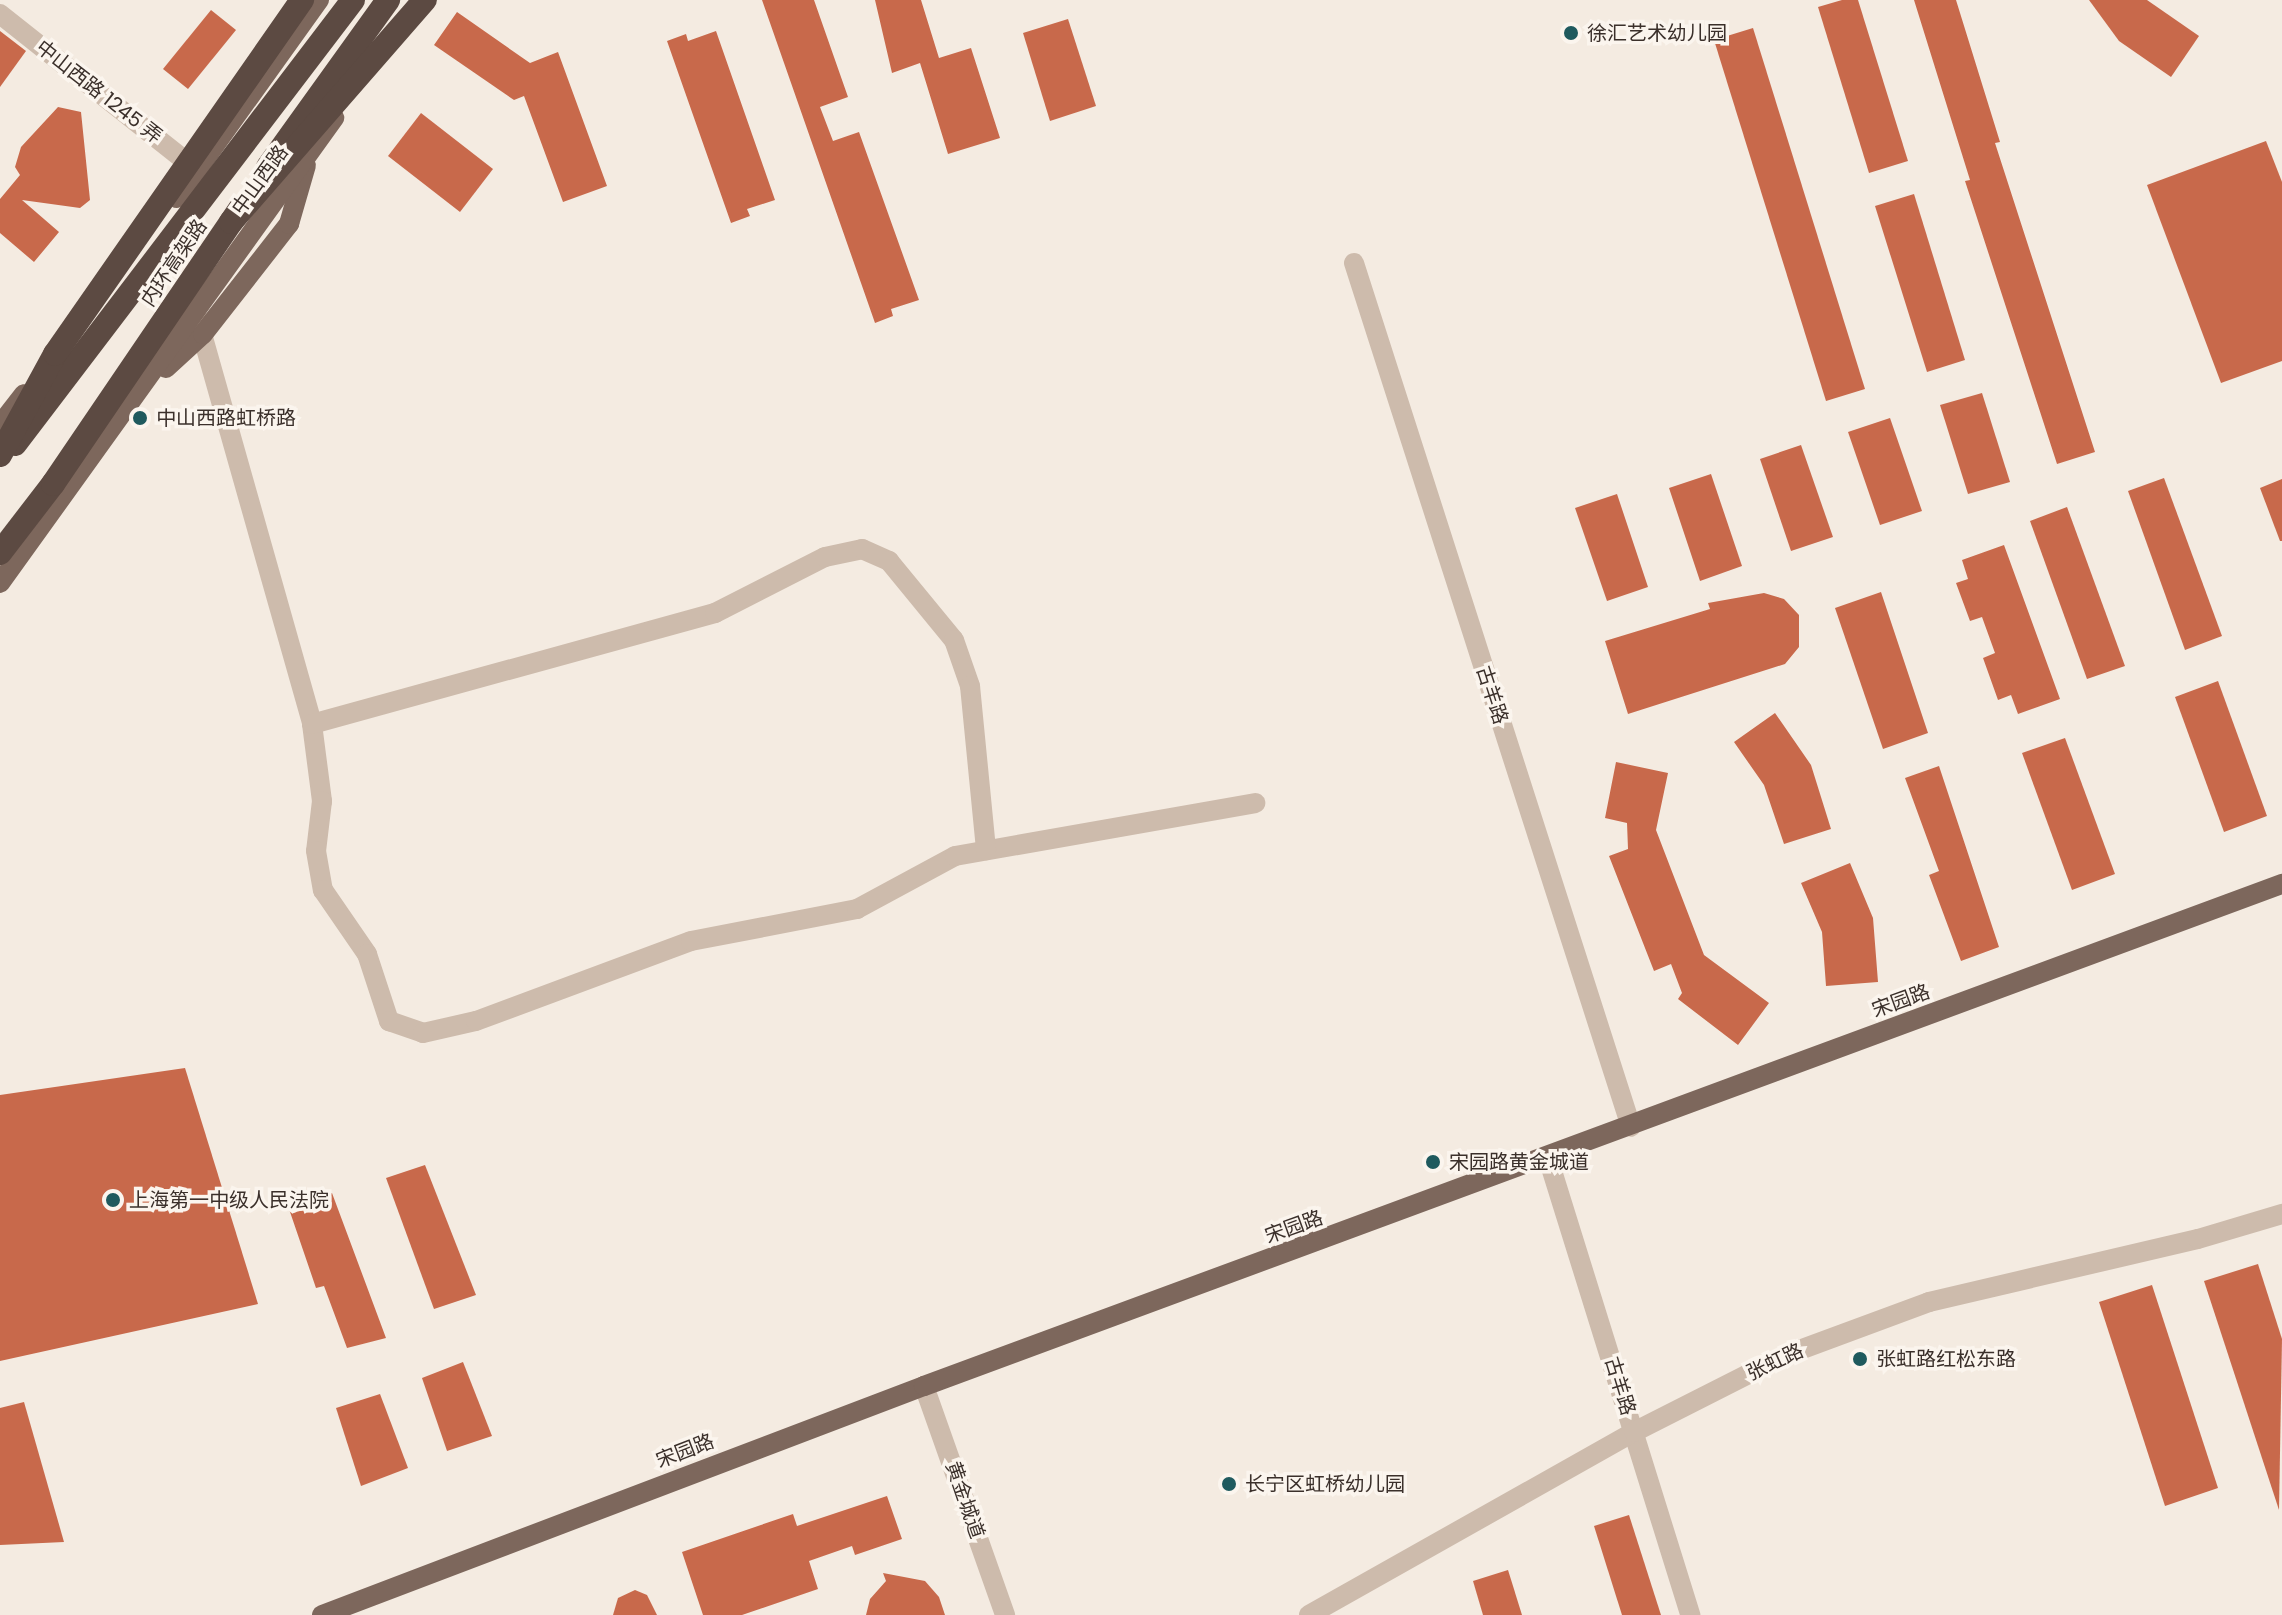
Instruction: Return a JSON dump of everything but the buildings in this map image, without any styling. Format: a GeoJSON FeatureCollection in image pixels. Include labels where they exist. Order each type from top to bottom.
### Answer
{"type":"FeatureCollection","features":[{"type":"Feature","properties":{"kind":"highway"},"geometry":{"type":"LineString","coordinates":[[0,455],[55,354],[302,0]]}},
{"type":"Feature","properties":{"kind":"highway","name":"内环高架路"},"geometry":{"type":"LineString","coordinates":[[0,463],[353,0]]}},
{"type":"Feature","properties":{"kind":"highway","name":"内环高架路"},"geometry":{"type":"LineString","coordinates":[[0,553],[53,484],[231,222],[388,0]]}},
{"type":"Feature","properties":{"kind":"highway"},"geometry":{"type":"LineString","coordinates":[[231,222],[425,0]]}},
{"type":"Feature","properties":{"kind":"main road"},"geometry":{"type":"LineString","coordinates":[[0,425],[198,171],[319,0]]}},
{"type":"Feature","properties":{"kind":"main road","name":"中山西路"},"geometry":{"type":"LineString","coordinates":[[0,583],[418,0]]}},
{"type":"Feature","properties":{"kind":"main road"},"geometry":{"type":"LineString","coordinates":[[136,395],[203,334],[289,224],[310,151]]}},
{"type":"Feature","properties":{"kind":"main road","name":"宋园路"},"geometry":{"type":"LineString","coordinates":[[329,1614],[924,1386],[1548,1158],[2282,884]]}},
{"type":"Feature","properties":{"kind":"street","name":"中山西路 1245 弄"},"geometry":{"type":"LineString","coordinates":[[0,14],[198,171]]}},
{"type":"Feature","properties":{"kind":"street","name":"古羊路"},"geometry":{"type":"LineString","coordinates":[[1354,263],[1631,1127]]}},
{"type":"Feature","properties":{"kind":"street"},"geometry":{"type":"LineString","coordinates":[[196,312],[312,724],[322,801],[316,851],[323,890],[367,954],[389,1021],[423,1033],[476,1021],[691,941],[857,909],[955,856],[1255,803]]}},
{"type":"Feature","properties":{"kind":"street"},"geometry":{"type":"LineString","coordinates":[[312,724],[715,613],[825,557],[862,549],[889,561],[954,640],[970,686],[986,850]]}},
{"type":"Feature","properties":{"kind":"street","name":"古羊路"},"geometry":{"type":"LineString","coordinates":[[1548,1158],[1690,1615]]}},
{"type":"Feature","properties":{"kind":"street","name":"张虹路"},"geometry":{"type":"LineString","coordinates":[[1309,1615],[1634,1432],[1786,1355],[1880,1317],[2282,1214]]}},
{"type":"Feature","properties":{"kind":"street","name":"黄金城道"},"geometry":{"type":"LineString","coordinates":[[924,1386],[1005,1615]]}},
{"type":"Feature","properties":{"kind":"place","name":"徐汇艺术幼儿园"},"geometry":{"type":"Point","coordinates":[1571,33]}},
{"type":"Feature","properties":{"kind":"place","name":"中山西路虹桥路"},"geometry":{"type":"Point","coordinates":[140,418]}},
{"type":"Feature","properties":{"kind":"place","name":"宋园路黄金城道"},"geometry":{"type":"Point","coordinates":[1433,1162]}},
{"type":"Feature","properties":{"kind":"place","name":"上海第一中级人民法院"},"geometry":{"type":"Point","coordinates":[113,1200]}},
{"type":"Feature","properties":{"kind":"place","name":"张虹路红松东路"},"geometry":{"type":"Point","coordinates":[1860,1359]}},
{"type":"Feature","properties":{"kind":"place","name":"长宁区虹桥幼儿园"},"geometry":{"type":"Point","coordinates":[1229,1484]}}]}
